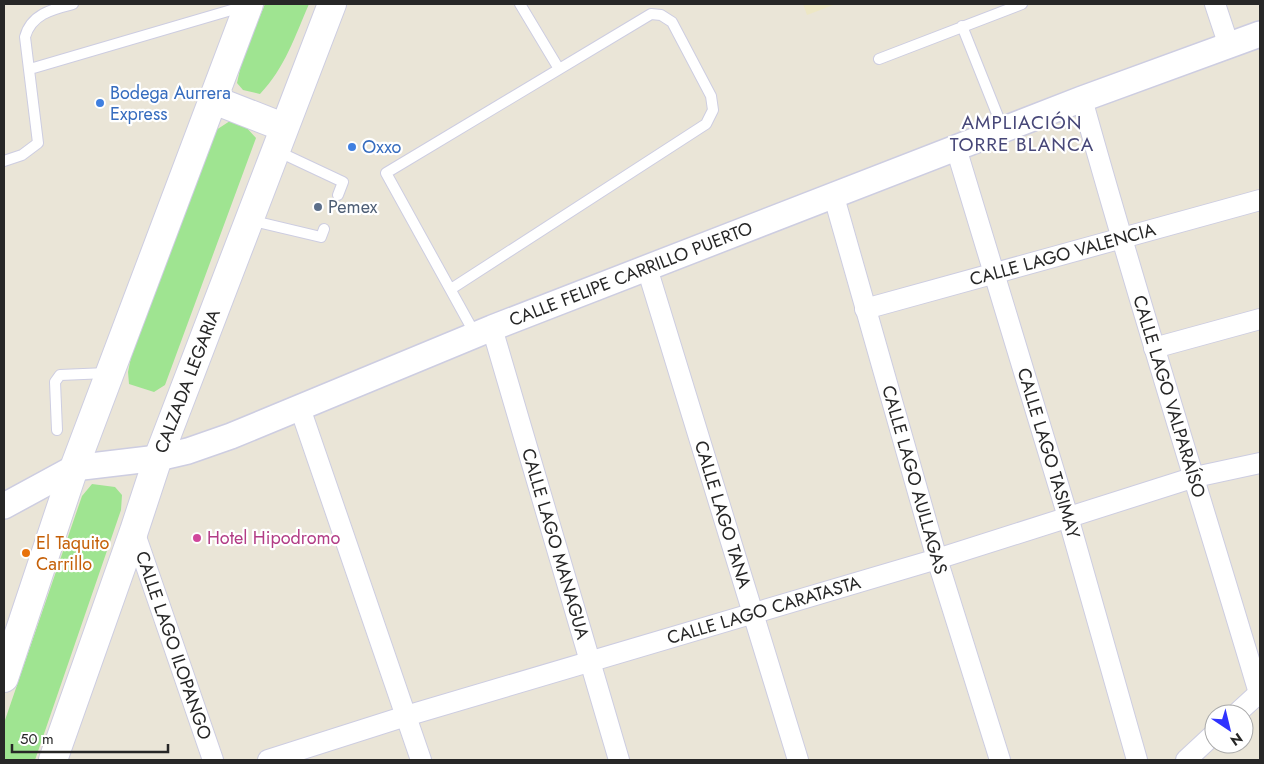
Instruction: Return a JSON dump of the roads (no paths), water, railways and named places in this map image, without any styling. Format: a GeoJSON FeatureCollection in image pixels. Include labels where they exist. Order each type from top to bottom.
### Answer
{"type":"FeatureCollection","features":[{"type":"Feature","properties":{"kind":"main road"},"geometry":{"type":"LineString","coordinates":[[4,678],[74,468],[249,4]]}},
{"type":"Feature","properties":{"kind":"main road","name":"CALZADA LEGARIA"},"geometry":{"type":"LineString","coordinates":[[53,760],[158,458],[279,138],[332,4]]}},
{"type":"Feature","properties":{"kind":"main road"},"geometry":{"type":"LineString","coordinates":[[214,100],[279,138]]}},
{"type":"Feature","properties":{"kind":"street"},"geometry":{"type":"LineString","coordinates":[[1215,4],[1229,46]]}},
{"type":"Feature","properties":{"kind":"street","name":"CALLE FELIPE CARRILLO PUERTO"},"geometry":{"type":"LineString","coordinates":[[4,506],[74,468],[158,458],[188,451],[300,408],[646,268],[834,197],[1082,99],[1260,34]]}},
{"type":"Feature","properties":{"kind":"street","name":"CALLE LAGO VALPARAÍSO"},"geometry":{"type":"LineString","coordinates":[[1082,99],[1120,238],[1195,476],[1260,692]]}},
{"type":"Feature","properties":{"kind":"street","name":"CALLE LAGO TASIMAY"},"geometry":{"type":"LineString","coordinates":[[956,148],[1068,517],[1137,760]]}},
{"type":"Feature","properties":{"kind":"street","name":"CALLE LAGO AULLAGAS"},"geometry":{"type":"LineString","coordinates":[[834,197],[937,559],[1000,760]]}},
{"type":"Feature","properties":{"kind":"street","name":"CALLE LAGO VALENCIA"},"geometry":{"type":"LineString","coordinates":[[866,309],[1260,200]]}},
{"type":"Feature","properties":{"kind":"street","name":"CALLE LAGO TANA"},"geometry":{"type":"LineString","coordinates":[[646,268],[798,760]]}},
{"type":"Feature","properties":{"kind":"street"},"geometry":{"type":"LineString","coordinates":[[1154,348],[1260,320]]}},
{"type":"Feature","properties":{"kind":"street","name":"CALLE LAGO MANAGUA"},"geometry":{"type":"LineString","coordinates":[[484,332],[619,760]]}},
{"type":"Feature","properties":{"kind":"street"},"geometry":{"type":"LineString","coordinates":[[300,408],[422,760]]}},
{"type":"Feature","properties":{"kind":"street","name":"CALLE LAGO CARATASTA"},"geometry":{"type":"LineString","coordinates":[[268,760],[406,716],[937,559],[1195,476],[1260,463]]}},
{"type":"Feature","properties":{"kind":"street","name":"CALLE LAGO ILOPANGO"},"geometry":{"type":"LineString","coordinates":[[134,531],[213,760]]}},
{"type":"Feature","properties":{"kind":"street"},"geometry":{"type":"LineString","coordinates":[[1247,704],[1260,692]]}},
{"type":"Feature","properties":{"kind":"street"},"geometry":{"type":"LineString","coordinates":[[1186,760],[1204,743]]}},
{"type":"Feature","properties":{"kind":"lane"},"geometry":{"type":"LineString","coordinates":[[4,161],[22,155],[38,142],[25,37],[27,30],[45,13],[74,4]]}},
{"type":"Feature","properties":{"kind":"lane"},"geometry":{"type":"LineString","coordinates":[[30,69],[249,4]]}},
{"type":"Feature","properties":{"kind":"lane"},"geometry":{"type":"LineString","coordinates":[[520,4],[559,68]]}},
{"type":"Feature","properties":{"kind":"lane"},"geometry":{"type":"LineString","coordinates":[[880,59],[1022,4]]}},
{"type":"Feature","properties":{"kind":"lane"},"geometry":{"type":"LineString","coordinates":[[452,289],[706,124],[713,110],[712,96],[672,22],[661,15],[651,14],[386,173],[452,289],[484,332]]}},
{"type":"Feature","properties":{"kind":"lane"},"geometry":{"type":"LineString","coordinates":[[962,26],[1004,129]]}},
{"type":"Feature","properties":{"kind":"lane"},"geometry":{"type":"LineString","coordinates":[[279,138],[343,182],[338,195]]}},
{"type":"Feature","properties":{"kind":"lane"},"geometry":{"type":"LineString","coordinates":[[248,220],[321,237],[324,229]]}},
{"type":"Feature","properties":{"kind":"lane"},"geometry":{"type":"LineString","coordinates":[[57,430],[55,382],[60,375],[110,373]]}},
{"type":"Feature","properties":{"kind":"place","name":"Bodega Aurrera Express"},"geometry":{"type":"Point","coordinates":[100,103]}},
{"type":"Feature","properties":{"kind":"place","name":"Oxxo"},"geometry":{"type":"Point","coordinates":[352,147]}},
{"type":"Feature","properties":{"kind":"place","name":"Pemex"},"geometry":{"type":"Point","coordinates":[318,207]}},
{"type":"Feature","properties":{"kind":"place","name":"Hotel Hipodromo"},"geometry":{"type":"Point","coordinates":[197,538]}},
{"type":"Feature","properties":{"kind":"place","name":"El Taquito Carrillo"},"geometry":{"type":"Point","coordinates":[26,553]}},
{"type":"Feature","properties":{"kind":"district","name":"AMPLIACIÓN TORRE BLANCA"},"geometry":{"type":"Point","coordinates":[1022,133]}}]}
